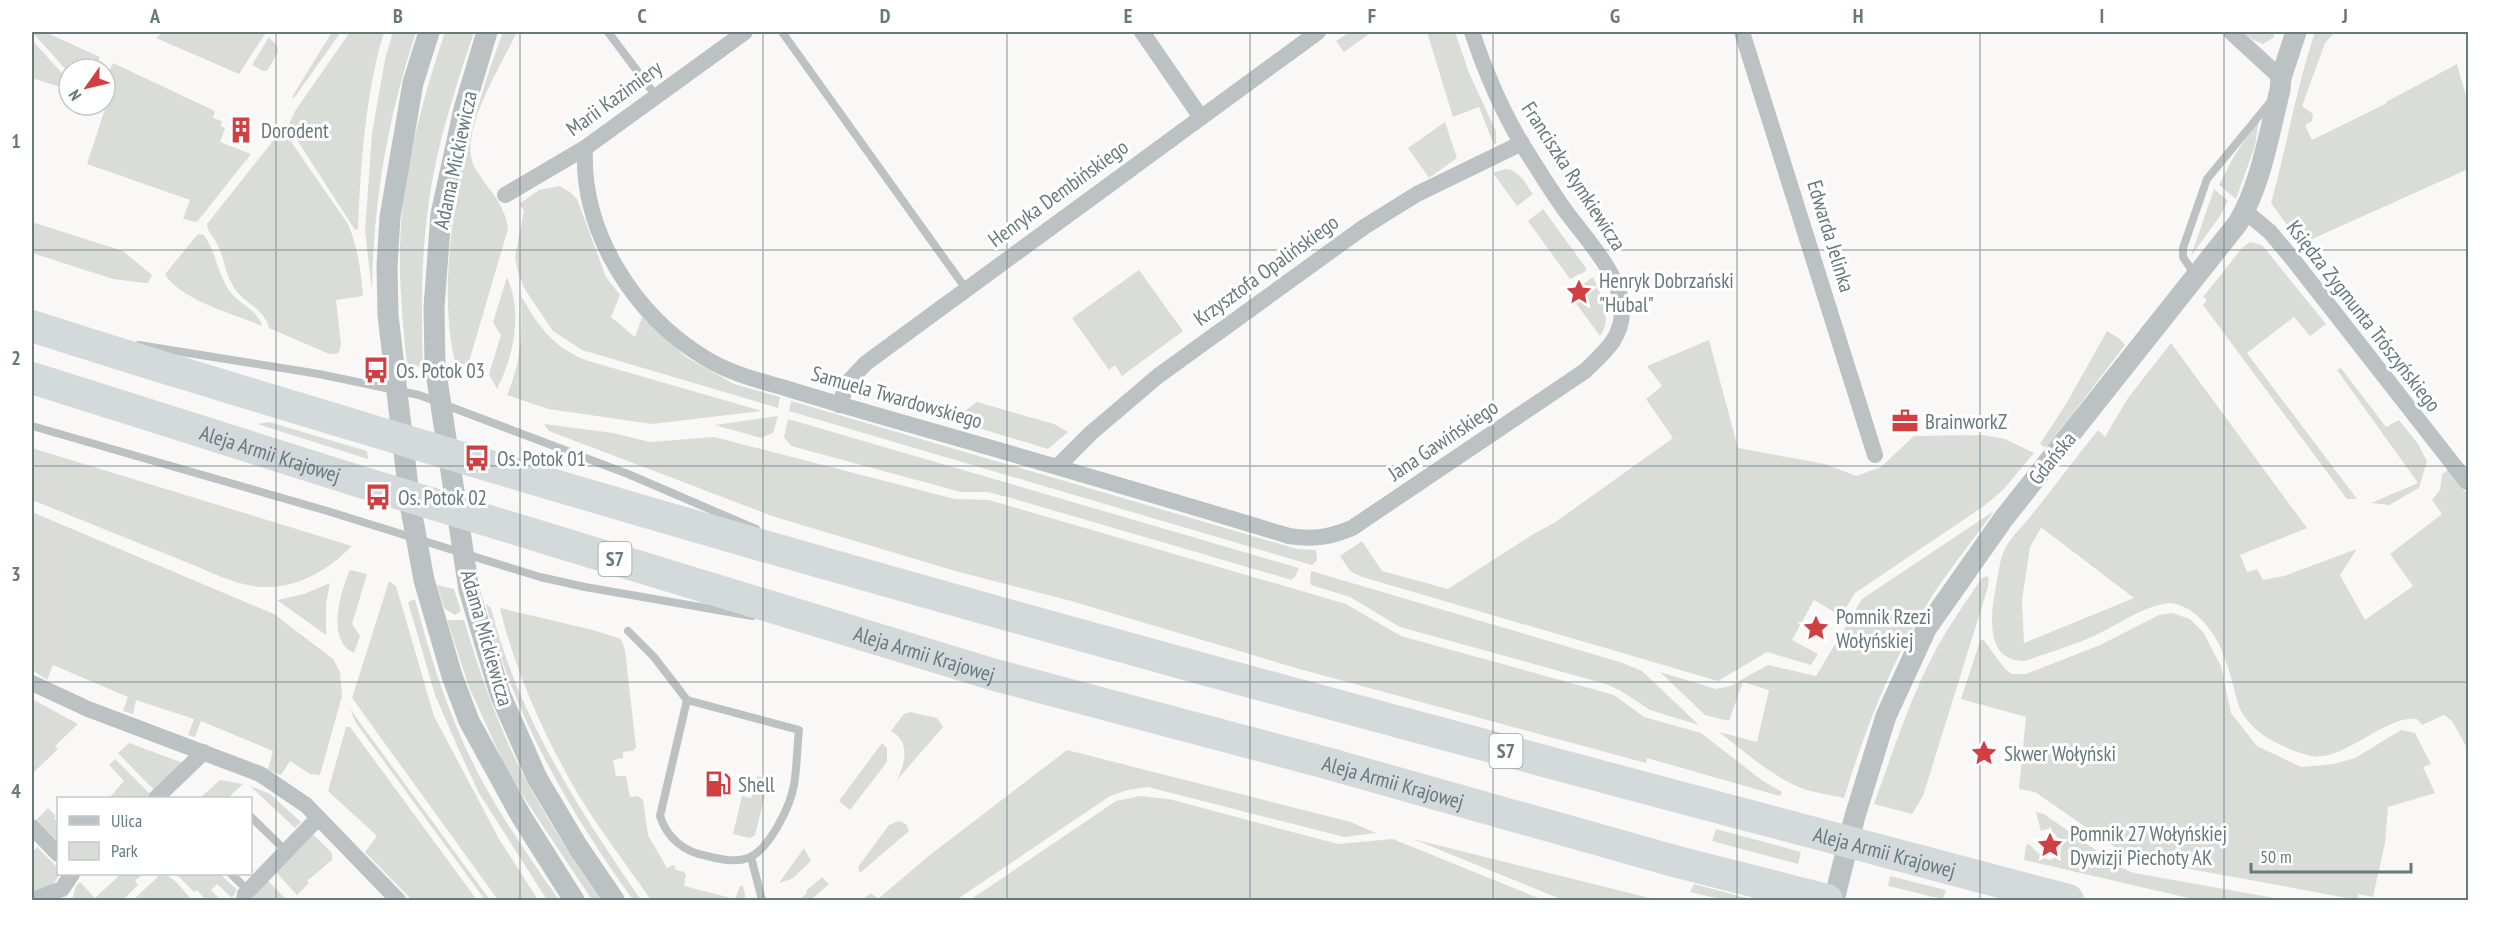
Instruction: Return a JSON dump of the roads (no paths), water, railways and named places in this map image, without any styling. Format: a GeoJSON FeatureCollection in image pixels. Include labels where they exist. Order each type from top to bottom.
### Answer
{"type":"FeatureCollection","features":[{"type":"Feature","properties":{"kind":"highway","name":"Aleja Armii Krajowej"},"geometry":{"type":"LineString","coordinates":[[35,327],[540,482],[866,576],[1223,676],[2068,900]]}},
{"type":"Feature","properties":{"kind":"highway","name":"Aleja Armii Krajowej"},"geometry":{"type":"LineString","coordinates":[[32,378],[360,482],[995,675],[1318,761],[1674,861],[1827,900]]}},
{"type":"Feature","properties":{"kind":"street","name":"Adama Mickiewicza"},"geometry":{"type":"LineString","coordinates":[[429,32],[413,83],[390,217],[388,315],[410,504],[424,580],[452,676],[469,721],[521,816],[574,900]]}},
{"type":"Feature","properties":{"kind":"street","name":"Adama Mickiewicza"},"geometry":{"type":"LineString","coordinates":[[487,32],[464,109],[441,214],[434,307],[435,366],[469,591],[500,694],[537,778],[578,847],[614,900]]}},
{"type":"Feature","properties":{"kind":"street","name":"Marii Kazimiery"},"geometry":{"type":"LineString","coordinates":[[505,195],[585,148],[745,32]]}},
{"type":"Feature","properties":{"kind":"street"},"geometry":{"type":"LineString","coordinates":[[1142,32],[1200,116]]}},
{"type":"Feature","properties":{"kind":"street","name":"Henryka Dembińskiego"},"geometry":{"type":"LineString","coordinates":[[839,405],[849,382],[866,363],[1200,116],[1318,32]]}},
{"type":"Feature","properties":{"kind":"street","name":"Franciszka Rymkiewicza"},"geometry":{"type":"LineString","coordinates":[[1472,32],[1499,100],[1522,144],[1562,206],[1610,273],[1620,298],[1621,324],[1616,339],[1585,371]]}},
{"type":"Feature","properties":{"kind":"street","name":"Edwarda Jelinka"},"geometry":{"type":"LineString","coordinates":[[1742,32],[1875,455]]}},
{"type":"Feature","properties":{"kind":"street"},"geometry":{"type":"LineString","coordinates":[[2231,32],[2280,84]]}},
{"type":"Feature","properties":{"kind":"street","name":"Gdańska"},"geometry":{"type":"LineString","coordinates":[[1834,900],[1855,816],[1886,716],[1926,629],[2004,518],[2196,277],[2245,211],[2263,160],[2280,84],[2296,32]]}},
{"type":"Feature","properties":{"kind":"street","name":"Krzysztofa Opalińskiego"},"geometry":{"type":"LineString","coordinates":[[1058,466],[1090,433],[1158,376],[1364,227],[1417,194],[1522,144]]}},
{"type":"Feature","properties":{"kind":"street","name":"Samuela Twardowskiego"},"geometry":{"type":"LineString","coordinates":[[585,148],[584,171],[594,217],[630,291],[681,341],[720,367],[839,405],[1058,466],[1289,536],[1308,539],[1323,538]]}},
{"type":"Feature","properties":{"kind":"street","name":"Księdza Zygmunta Trószyńskiego"},"geometry":{"type":"LineString","coordinates":[[2245,211],[2270,232],[2292,257],[2468,482]]}},
{"type":"Feature","properties":{"kind":"street","name":"Jana Gawińskiego"},"geometry":{"type":"LineString","coordinates":[[1323,538],[1352,528],[1585,371]]}},
{"type":"Feature","properties":{"kind":"street"},"geometry":{"type":"LineString","coordinates":[[32,683],[88,709],[260,774],[306,804],[398,900]]}},
{"type":"Feature","properties":{"kind":"street"},"geometry":{"type":"LineString","coordinates":[[157,797],[204,752]]}},
{"type":"Feature","properties":{"kind":"street"},"geometry":{"type":"LineString","coordinates":[[247,896],[318,818]]}},
{"type":"Feature","properties":{"kind":"street"},"geometry":{"type":"LineString","coordinates":[[32,827],[57,853]]}},
{"type":"Feature","properties":{"kind":"street"},"geometry":{"type":"LineString","coordinates":[[32,900],[62,889],[71,875]]}},
{"type":"Feature","properties":{"kind":"lane"},"geometry":{"type":"LineString","coordinates":[[608,32],[656,96]]}},
{"type":"Feature","properties":{"kind":"lane"},"geometry":{"type":"LineString","coordinates":[[782,32],[966,289]]}},
{"type":"Feature","properties":{"kind":"lane"},"geometry":{"type":"LineString","coordinates":[[2196,277],[2182,258],[2183,248],[2207,179],[2280,84]]}},
{"type":"Feature","properties":{"kind":"lane","name":"Aleja Armii Krajowej"},"geometry":{"type":"LineString","coordinates":[[35,327],[109,340]]}},
{"type":"Feature","properties":{"kind":"lane"},"geometry":{"type":"LineString","coordinates":[[132,344],[319,374],[419,395],[628,474],[769,534]]}},
{"type":"Feature","properties":{"kind":"lane"},"geometry":{"type":"LineString","coordinates":[[32,426],[324,510],[540,577],[585,588],[767,619]]}},
{"type":"Feature","properties":{"kind":"lane","name":"Aleja Armii Krajowej"},"geometry":{"type":"LineString","coordinates":[[791,544],[866,576]]}},
{"type":"Feature","properties":{"kind":"lane"},"geometry":{"type":"LineString","coordinates":[[790,623],[870,636]]}},
{"type":"Feature","properties":{"kind":"lane"},"geometry":{"type":"LineString","coordinates":[[628,631],[654,657],[687,700],[799,730],[794,787],[779,824],[766,844],[751,857],[728,860],[697,855],[686,849],[664,829],[660,816],[687,700]]}},
{"type":"Feature","properties":{"kind":"lane"},"geometry":{"type":"LineString","coordinates":[[252,818],[286,851]]}},
{"type":"Feature","properties":{"kind":"lane"},"geometry":{"type":"LineString","coordinates":[[751,857],[762,900]]}},
{"type":"Feature","properties":{"kind":"lane"},"geometry":{"type":"LineString","coordinates":[[232,875],[247,896]]}},
{"type":"Feature","properties":{"kind":"place","name":"Dorodent"},"geometry":{"type":"Point","coordinates":[241,130]}},
{"type":"Feature","properties":{"kind":"place","name":"Henryk Dobrzański \"Hubal\""},"geometry":{"type":"Point","coordinates":[1579,292]}},
{"type":"Feature","properties":{"kind":"place","name":"Os. Potok 03"},"geometry":{"type":"Point","coordinates":[376,370]}},
{"type":"Feature","properties":{"kind":"place","name":"BrainworkZ"},"geometry":{"type":"Point","coordinates":[1905,421]}},
{"type":"Feature","properties":{"kind":"place","name":"Os. Potok 01"},"geometry":{"type":"Point","coordinates":[477,458]}},
{"type":"Feature","properties":{"kind":"place","name":"Os. Potok 02"},"geometry":{"type":"Point","coordinates":[378,497]}},
{"type":"Feature","properties":{"kind":"place","name":"Pomnik Rzezi Wołyńskiej"},"geometry":{"type":"Point","coordinates":[1816,628]}},
{"type":"Feature","properties":{"kind":"place","name":"Skwer Wołyński"},"geometry":{"type":"Point","coordinates":[1984,753]}},
{"type":"Feature","properties":{"kind":"place","name":"Shell"},"geometry":{"type":"Point","coordinates":[718,784]}},
{"type":"Feature","properties":{"kind":"place","name":"Pomnik 27 Wołyńskiej Dywizji Piechoty AK"},"geometry":{"type":"Point","coordinates":[2050,845]}}]}
